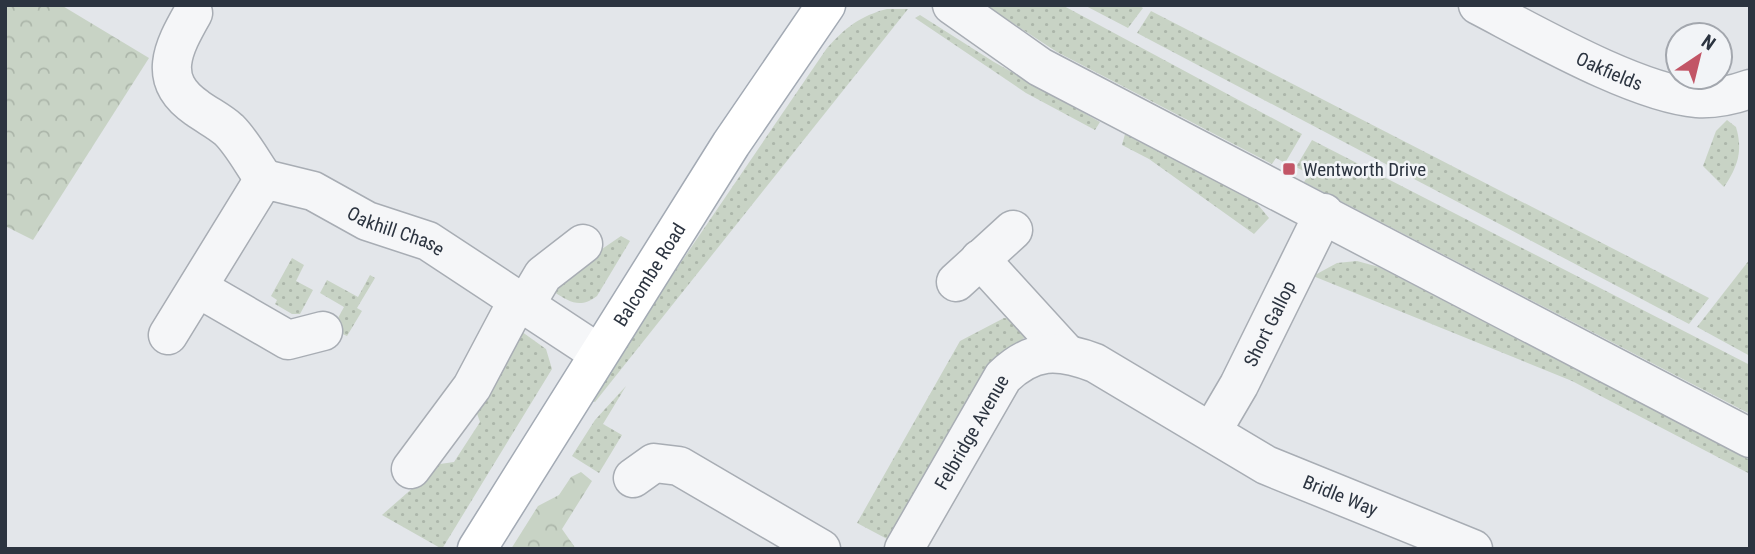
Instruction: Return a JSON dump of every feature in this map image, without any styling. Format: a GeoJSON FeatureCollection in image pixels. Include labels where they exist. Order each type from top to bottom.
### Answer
{"type":"FeatureCollection","features":[{"type":"Feature","properties":{"kind":"main road","name":"Balcombe Road"},"geometry":{"type":"LineString","coordinates":[[477,549],[731,144],[826,5]]}},
{"type":"Feature","properties":{"kind":"street"},"geometry":{"type":"LineString","coordinates":[[952,5],[1040,66],[1750,438]]}},
{"type":"Feature","properties":{"kind":"street","name":"Oakfields"},"geometry":{"type":"LineString","coordinates":[[1478,5],[1580,56],[1664,92],[1712,98],[1750,89]]}},
{"type":"Feature","properties":{"kind":"street"},"geometry":{"type":"LineString","coordinates":[[168,335],[264,179],[232,133],[190,102],[174,83],[171,69],[173,53],[193,13]]}},
{"type":"Feature","properties":{"kind":"street","name":"Oakhill Chase"},"geometry":{"type":"LineString","coordinates":[[264,179],[313,191],[367,221],[428,241],[521,305],[598,353]]}},
{"type":"Feature","properties":{"kind":"street","name":"Short Gallop"},"geometry":{"type":"LineString","coordinates":[[1212,431],[1239,385],[1324,213]]}},
{"type":"Feature","properties":{"kind":"street"},"geometry":{"type":"LineString","coordinates":[[1013,230],[968,270],[1065,352],[1095,363],[1212,431]]}},
{"type":"Feature","properties":{"kind":"street"},"geometry":{"type":"LineString","coordinates":[[411,470],[472,387],[521,305],[553,264],[583,244]]}},
{"type":"Feature","properties":{"kind":"street"},"geometry":{"type":"LineString","coordinates":[[198,288],[288,340],[323,331]]}},
{"type":"Feature","properties":{"kind":"street","name":"Felbridge Avenue"},"geometry":{"type":"LineString","coordinates":[[904,549],[1003,377],[1016,365],[1030,359],[1065,352]]}},
{"type":"Feature","properties":{"kind":"street","name":"Bridle Way"},"geometry":{"type":"LineString","coordinates":[[1212,431],[1400,535],[1473,549]]}},
{"type":"Feature","properties":{"kind":"street"},"geometry":{"type":"LineString","coordinates":[[633,478],[654,463],[680,466],[798,543]]}},
{"type":"Feature","properties":{"kind":"green space"},"geometry":{"type":"Polygon","coordinates":[[[5,5],[61,5],[149,58],[33,240],[5,226],[5,5]]]}},
{"type":"Feature","properties":{"kind":"green space"},"geometry":{"type":"Polygon","coordinates":[[[985,5],[1062,5],[1302,134],[1285,163],[1276,158],[1272,164],[1057,52],[985,5]]]}},
{"type":"Feature","properties":{"kind":"green space"},"geometry":{"type":"Polygon","coordinates":[[[1084,5],[1138,5],[1143,8],[1128,28],[1084,5]]]}},
{"type":"Feature","properties":{"kind":"green space"},"geometry":{"type":"Polygon","coordinates":[[[887,9],[908,9],[595,402],[591,401],[598,384],[827,48],[854,23],[887,9]]]}},
{"type":"Feature","properties":{"kind":"green space"},"geometry":{"type":"Polygon","coordinates":[[[1151,11],[1709,298],[1689,324],[1137,33],[1151,11]]]}},
{"type":"Feature","properties":{"kind":"green space"},"geometry":{"type":"Polygon","coordinates":[[[920,15],[994,62],[1100,122],[1095,130],[1026,93],[915,18],[920,15]]]}},
{"type":"Feature","properties":{"kind":"green space"},"geometry":{"type":"Polygon","coordinates":[[[1727,120],[1736,127],[1739,151],[1736,165],[1724,187],[1703,166],[1716,131],[1727,120]]]}},
{"type":"Feature","properties":{"kind":"green space"},"geometry":{"type":"Polygon","coordinates":[[[1125,134],[1254,200],[1269,218],[1254,234],[1149,159],[1122,145],[1125,134]]]}},
{"type":"Feature","properties":{"kind":"green space"},"geometry":{"type":"Polygon","coordinates":[[[1312,140],[1750,365],[1750,414],[1304,182],[1309,174],[1296,167],[1312,140]]]}},
{"type":"Feature","properties":{"kind":"green space"},"geometry":{"type":"Polygon","coordinates":[[[621,236],[630,241],[597,296],[575,303],[554,292],[573,269],[621,236]]]}},
{"type":"Feature","properties":{"kind":"green space"},"geometry":{"type":"Polygon","coordinates":[[[292,258],[304,265],[296,281],[313,290],[300,314],[292,314],[275,304],[277,300],[271,296],[292,258]]]}},
{"type":"Feature","properties":{"kind":"green space"},"geometry":{"type":"Polygon","coordinates":[[[1750,259],[1750,356],[1697,327],[1750,259]]]}},
{"type":"Feature","properties":{"kind":"green space"},"geometry":{"type":"Polygon","coordinates":[[[1357,261],[1379,267],[1750,460],[1750,474],[1572,381],[1313,276],[1337,263],[1357,261]]]}},
{"type":"Feature","properties":{"kind":"green space"},"geometry":{"type":"Polygon","coordinates":[[[370,275],[375,278],[357,308],[362,311],[347,336],[332,329],[344,307],[320,293],[327,280],[358,297],[370,275]]]}},
{"type":"Feature","properties":{"kind":"green space"},"geometry":{"type":"Polygon","coordinates":[[[1004,318],[1012,319],[1025,330],[1024,338],[984,374],[889,540],[857,523],[960,341],[1004,318]]]}},
{"type":"Feature","properties":{"kind":"green space"},"geometry":{"type":"Polygon","coordinates":[[[518,329],[546,349],[552,369],[442,549],[382,515],[440,464],[454,462],[480,422],[475,408],[518,329]]]}},
{"type":"Feature","properties":{"kind":"green space"},"geometry":{"type":"Polygon","coordinates":[[[626,386],[603,424],[622,435],[599,473],[572,456],[595,420],[626,386]]]}},
{"type":"Feature","properties":{"kind":"green space"},"geometry":{"type":"Polygon","coordinates":[[[581,472],[592,481],[562,529],[576,549],[511,549],[538,506],[559,495],[571,477],[581,472]]]}},
{"type":"Feature","properties":{"kind":"place","name":"Wentworth Drive"},"geometry":{"type":"Point","coordinates":[1289,169]}}]}
